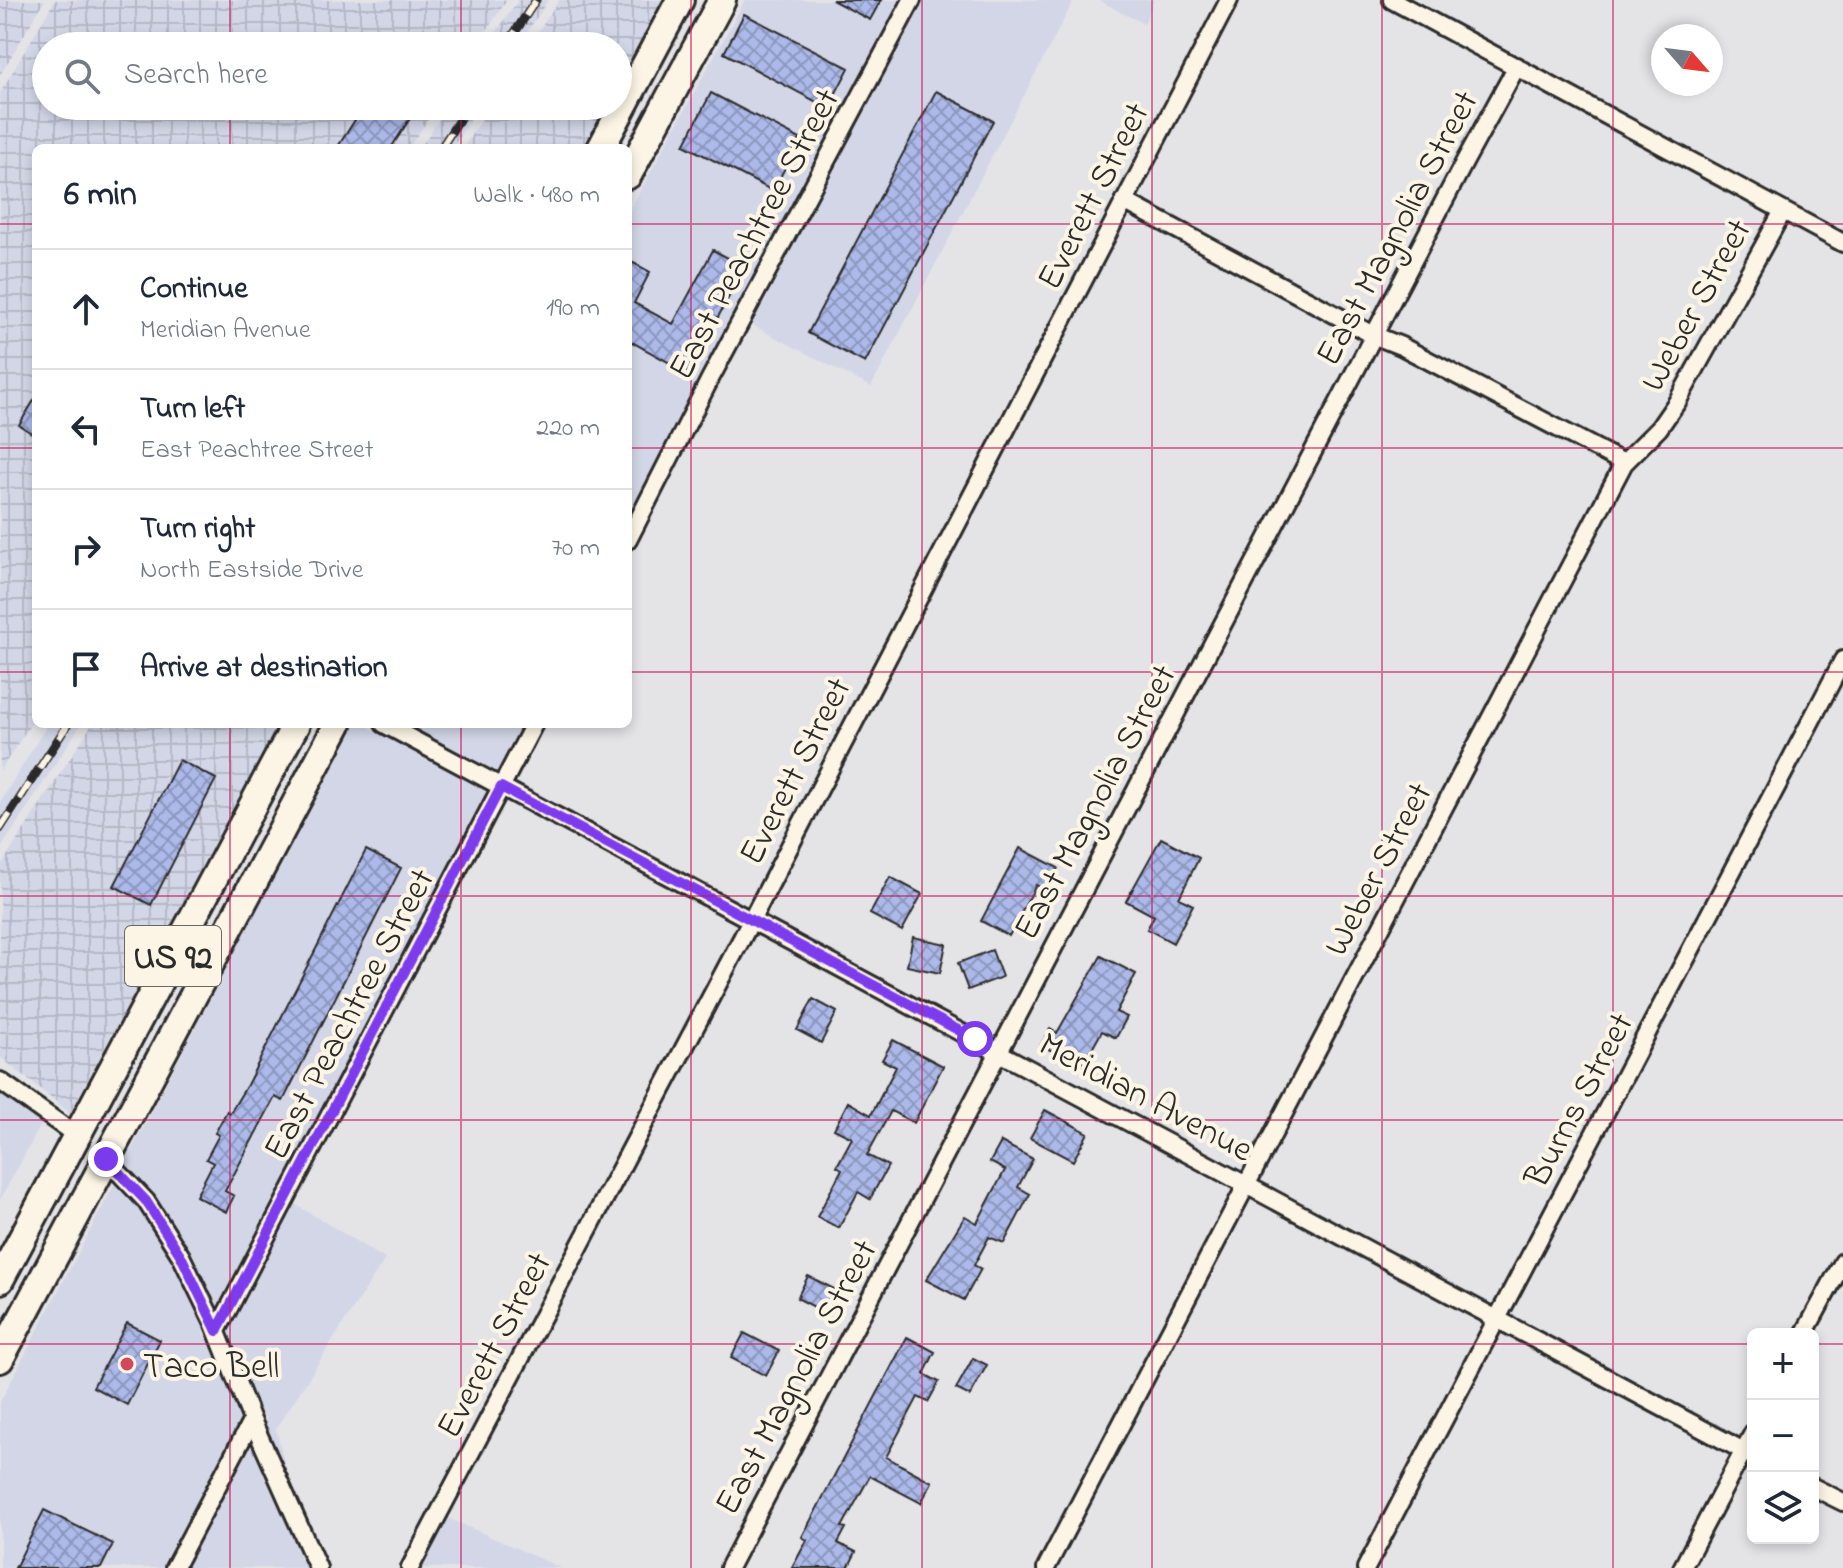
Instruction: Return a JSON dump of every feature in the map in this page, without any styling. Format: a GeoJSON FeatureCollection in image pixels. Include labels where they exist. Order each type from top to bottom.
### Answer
{"type":"FeatureCollection","features":[{"type":"Feature","properties":{"kind":"main road"},"geometry":{"type":"LineString","coordinates":[[632,90],[680,0]]}},
{"type":"Feature","properties":{"kind":"main road"},"geometry":{"type":"LineString","coordinates":[[632,168],[722,0]]}},
{"type":"Feature","properties":{"kind":"main road"},"geometry":{"type":"LineString","coordinates":[[603,144],[616,120]]}},
{"type":"Feature","properties":{"kind":"main road","name":"US 92"},"geometry":{"type":"LineString","coordinates":[[0,1280],[294,728]]}},
{"type":"Feature","properties":{"kind":"main road","name":"US 92"},"geometry":{"type":"LineString","coordinates":[[0,1359],[336,728]]}},
{"type":"Feature","properties":{"kind":"main road"},"geometry":{"type":"LineString","coordinates":[[106,1159],[103,1140],[108,1119],[176,950]]}},
{"type":"Feature","properties":{"kind":"street","name":"East Peachtree Street"},"geometry":{"type":"LineString","coordinates":[[632,532],[912,0]]}},
{"type":"Feature","properties":{"kind":"street","name":"Everett Street"},"geometry":{"type":"LineString","coordinates":[[410,1568],[751,921],[1229,0]]}},
{"type":"Feature","properties":{"kind":"street"},"geometry":{"type":"LineString","coordinates":[[1392,0],[1843,243]]}},
{"type":"Feature","properties":{"kind":"street","name":"East Magnolia Street"},"geometry":{"type":"LineString","coordinates":[[729,1568],[1373,335],[1517,66]]}},
{"type":"Feature","properties":{"kind":"street"},"geometry":{"type":"LineString","coordinates":[[1124,201],[1373,335],[1401,346],[1624,463]]}},
{"type":"Feature","properties":{"kind":"street","name":"Weber Street"},"geometry":{"type":"LineString","coordinates":[[1046,1568],[1624,463],[1659,428],[1677,402],[1783,211]]}},
{"type":"Feature","properties":{"kind":"street","name":"Burns Street"},"geometry":{"type":"LineString","coordinates":[[1366,1568],[1843,660]]}},
{"type":"Feature","properties":{"kind":"street","name":"Meridian Avenue"},"geometry":{"type":"LineString","coordinates":[[391,728],[1747,1452]]}},
{"type":"Feature","properties":{"kind":"street","name":"East Peachtree Street"},"geometry":{"type":"LineString","coordinates":[[217,1331],[532,728]]}},
{"type":"Feature","properties":{"kind":"street"},"geometry":{"type":"LineString","coordinates":[[0,1081],[77,1136]]}},
{"type":"Feature","properties":{"kind":"street"},"geometry":{"type":"LineString","coordinates":[[106,1159],[146,1201],[181,1256],[217,1331],[252,1420],[318,1568]]}},
{"type":"Feature","properties":{"kind":"street"},"geometry":{"type":"LineString","coordinates":[[1807,1328],[1843,1262]]}},
{"type":"Feature","properties":{"kind":"street"},"geometry":{"type":"LineString","coordinates":[[174,1568],[252,1420]]}},
{"type":"Feature","properties":{"kind":"street"},"geometry":{"type":"LineString","coordinates":[[1682,1568],[1747,1455]]}},
{"type":"Feature","properties":{"kind":"street"},"geometry":{"type":"LineString","coordinates":[[1819,1490],[1843,1502]]}},
{"type":"Feature","properties":{"kind":"shaded area"},"geometry":{"type":"Polygon","coordinates":[[[0,0],[45,0],[0,75],[0,0]]]}},
{"type":"Feature","properties":{"kind":"shaded area"},"geometry":{"type":"Polygon","coordinates":[[[55,0],[507,0],[485,32],[36,32],[55,0]]]}},
{"type":"Feature","properties":{"kind":"shaded area"},"geometry":{"type":"Polygon","coordinates":[[[518,0],[548,0],[527,32],[496,32],[518,0]]]}},
{"type":"Feature","properties":{"kind":"shaded area"},"geometry":{"type":"Polygon","coordinates":[[[559,0],[664,0],[632,61],[632,32],[538,32],[559,0]]]}},
{"type":"Feature","properties":{"kind":"shaded area"},"geometry":{"type":"Polygon","coordinates":[[[745,0],[900,0],[632,508],[632,206],[745,0]]]}},
{"type":"Feature","properties":{"kind":"shaded area"},"geometry":{"type":"Polygon","coordinates":[[[924,0],[1074,0],[871,387],[752,325],[924,0]]]}},
{"type":"Feature","properties":{"kind":"shaded area"},"geometry":{"type":"Polygon","coordinates":[[[1098,0],[1154,0],[1144,24],[1098,0]]]}},
{"type":"Feature","properties":{"kind":"shaded area"},"geometry":{"type":"Polygon","coordinates":[[[32,39],[32,120],[428,120],[412,144],[32,144],[32,722],[0,771],[0,93],[32,39]]]}},
{"type":"Feature","properties":{"kind":"shaded area"},"geometry":{"type":"Polygon","coordinates":[[[439,120],[470,120],[455,144],[423,144],[439,120]]]}},
{"type":"Feature","properties":{"kind":"shaded area"},"geometry":{"type":"Polygon","coordinates":[[[481,120],[600,120],[587,144],[466,144],[481,120]]]}},
{"type":"Feature","properties":{"kind":"shaded area"},"geometry":{"type":"Polygon","coordinates":[[[46,728],[78,728],[0,850],[0,802],[46,728]]]}},
{"type":"Feature","properties":{"kind":"shaded area"},"geometry":{"type":"Polygon","coordinates":[[[89,728],[276,728],[70,1113],[0,1057],[0,867],[89,728]]]}},
{"type":"Feature","properties":{"kind":"shaded area"},"geometry":{"type":"Polygon","coordinates":[[[352,728],[370,728],[487,791],[217,1307],[190,1252],[155,1197],[124,1164],[352,728]]]}},
{"type":"Feature","properties":{"kind":"shaded area"},"geometry":{"type":"Polygon","coordinates":[[[411,728],[520,728],[496,774],[411,728]]]}},
{"type":"Feature","properties":{"kind":"shaded area"},"geometry":{"type":"Polygon","coordinates":[[[0,1093],[42,1123],[0,1200],[0,1093]]]}},
{"type":"Feature","properties":{"kind":"shaded area"},"geometry":{"type":"Polygon","coordinates":[[[115,1183],[137,1207],[172,1260],[204,1325],[203,1334],[209,1337],[241,1419],[161,1568],[0,1568],[0,1402],[115,1183]]]}},
{"type":"Feature","properties":{"kind":"shaded area"},"geometry":{"type":"Polygon","coordinates":[[[295,1204],[385,1259],[276,1429],[287,1474],[264,1421],[266,1417],[261,1414],[228,1332],[295,1204]]]}},
{"type":"Feature","properties":{"kind":"shaded area"},"geometry":{"type":"Polygon","coordinates":[[[252,1444],[308,1568],[186,1568],[252,1444]]]}},
{"type":"Feature","properties":{"kind":"shaded area"},"geometry":{"type":"Polygon","coordinates":[[[448,1518],[561,1568],[422,1568],[448,1518]]]}},
{"type":"Feature","properties":{"kind":"building"},"geometry":{"type":"Polygon","coordinates":[[[832,0],[881,0],[870,20],[832,0]]]}},
{"type":"Feature","properties":{"kind":"building"},"geometry":{"type":"Polygon","coordinates":[[[744,14],[849,68],[828,108],[724,53],[744,14]]]}},
{"type":"Feature","properties":{"kind":"building"},"geometry":{"type":"Polygon","coordinates":[[[936,91],[993,121],[865,363],[808,333],[936,91]]]}},
{"type":"Feature","properties":{"kind":"building"},"geometry":{"type":"Polygon","coordinates":[[[711,93],[800,139],[773,191],[684,145],[711,93]]]}},
{"type":"Feature","properties":{"kind":"building"},"geometry":{"type":"Polygon","coordinates":[[[355,120],[409,120],[394,144],[340,144],[355,120]]]}},
{"type":"Feature","properties":{"kind":"building"},"geometry":{"type":"Polygon","coordinates":[[[713,250],[745,267],[688,373],[632,342],[632,262],[650,272],[634,303],[673,324],[713,250]]]}},
{"type":"Feature","properties":{"kind":"building"},"geometry":{"type":"Polygon","coordinates":[[[32,404],[32,433],[19,425],[32,404]]]}},
{"type":"Feature","properties":{"kind":"building"},"geometry":{"type":"Polygon","coordinates":[[[179,760],[216,779],[151,905],[114,886],[179,760]]]}},
{"type":"Feature","properties":{"kind":"building"},"geometry":{"type":"Polygon","coordinates":[[[1161,838],[1199,858],[1179,898],[1193,905],[1173,943],[1147,929],[1154,916],[1126,901],[1161,838]]]}},
{"type":"Feature","properties":{"kind":"building"},"geometry":{"type":"Polygon","coordinates":[[[1020,848],[1058,868],[1046,890],[1036,885],[1009,936],[981,921],[1020,848]]]}},
{"type":"Feature","properties":{"kind":"building"},"geometry":{"type":"Polygon","coordinates":[[[366,850],[401,868],[283,1101],[275,1097],[225,1191],[234,1196],[226,1212],[196,1196],[213,1163],[206,1159],[219,1135],[215,1133],[247,1085],[366,850]]]}},
{"type":"Feature","properties":{"kind":"building"},"geometry":{"type":"Polygon","coordinates":[[[890,877],[922,894],[902,931],[870,914],[890,877]]]}},
{"type":"Feature","properties":{"kind":"building"},"geometry":{"type":"Polygon","coordinates":[[[913,937],[946,944],[940,973],[907,966],[913,937]]]}},
{"type":"Feature","properties":{"kind":"building"},"geometry":{"type":"Polygon","coordinates":[[[992,950],[1002,977],[968,990],[958,963],[992,950]]]}},
{"type":"Feature","properties":{"kind":"building"},"geometry":{"type":"Polygon","coordinates":[[[1101,956],[1136,974],[1116,1012],[1127,1017],[1116,1038],[1102,1031],[1082,1067],[1041,1045],[1050,1029],[1057,1033],[1101,956]]]}},
{"type":"Feature","properties":{"kind":"building"},"geometry":{"type":"Polygon","coordinates":[[[813,999],[837,1012],[821,1043],[797,1030],[813,999]]]}},
{"type":"Feature","properties":{"kind":"building"},"geometry":{"type":"Polygon","coordinates":[[[893,1040],[943,1066],[914,1123],[891,1111],[867,1155],[888,1166],[870,1199],[858,1192],[839,1228],[817,1217],[842,1169],[837,1166],[852,1138],[834,1129],[848,1102],[871,1115],[896,1067],[882,1060],[893,1040]]]}},
{"type":"Feature","properties":{"kind":"building"},"geometry":{"type":"Polygon","coordinates":[[[1045,1110],[1088,1133],[1073,1161],[1030,1138],[1045,1110]]]}},
{"type":"Feature","properties":{"kind":"building"},"geometry":{"type":"Polygon","coordinates":[[[1001,1142],[1033,1159],[1018,1187],[1030,1194],[1004,1243],[989,1237],[974,1265],[981,1269],[964,1300],[926,1280],[965,1216],[977,1223],[1005,1170],[990,1162],[1001,1142]]]}},
{"type":"Feature","properties":{"kind":"building"},"geometry":{"type":"Polygon","coordinates":[[[808,1276],[834,1289],[822,1311],[797,1298],[808,1276]]]}},
{"type":"Feature","properties":{"kind":"building","name":"Taco Bell"},"geometry":{"type":"Polygon","coordinates":[[[127,1323],[160,1340],[127,1405],[93,1387],[127,1323]]]}},
{"type":"Feature","properties":{"kind":"building"},"geometry":{"type":"Polygon","coordinates":[[[744,1333],[779,1351],[766,1376],[731,1358],[744,1333]]]}},
{"type":"Feature","properties":{"kind":"building"},"geometry":{"type":"Polygon","coordinates":[[[907,1337],[935,1352],[924,1374],[939,1382],[928,1402],[918,1397],[886,1457],[932,1482],[921,1503],[870,1476],[842,1527],[846,1528],[838,1543],[856,1552],[848,1568],[792,1568],[807,1540],[802,1537],[907,1337]]]}},
{"type":"Feature","properties":{"kind":"building"},"geometry":{"type":"Polygon","coordinates":[[[973,1358],[987,1365],[970,1396],[956,1389],[973,1358]]]}},
{"type":"Feature","properties":{"kind":"building"},"geometry":{"type":"Polygon","coordinates":[[[44,1510],[113,1544],[101,1568],[15,1568],[44,1510]]]}},
{"type":"Feature","properties":{"kind":"railway"},"geometry":{"type":"LineString","coordinates":[[515,32],[536,0]]}},
{"type":"Feature","properties":{"kind":"railway"},"geometry":{"type":"LineString","coordinates":[[444,144],[459,120]]}},
{"type":"Feature","properties":{"kind":"railway"},"geometry":{"type":"LineString","coordinates":[[0,829],[65,728]]}},
{"type":"Feature","properties":{"kind":"place","name":"Taco Bell"},"geometry":{"type":"Point","coordinates":[127,1364]}},
{"type":"Feature","properties":{"kind":"route"},"geometry":{"type":"LineString","coordinates":[[106,1159],[146,1201],[181,1256],[217,1331],[501,787],[975,1039]]}}]}
